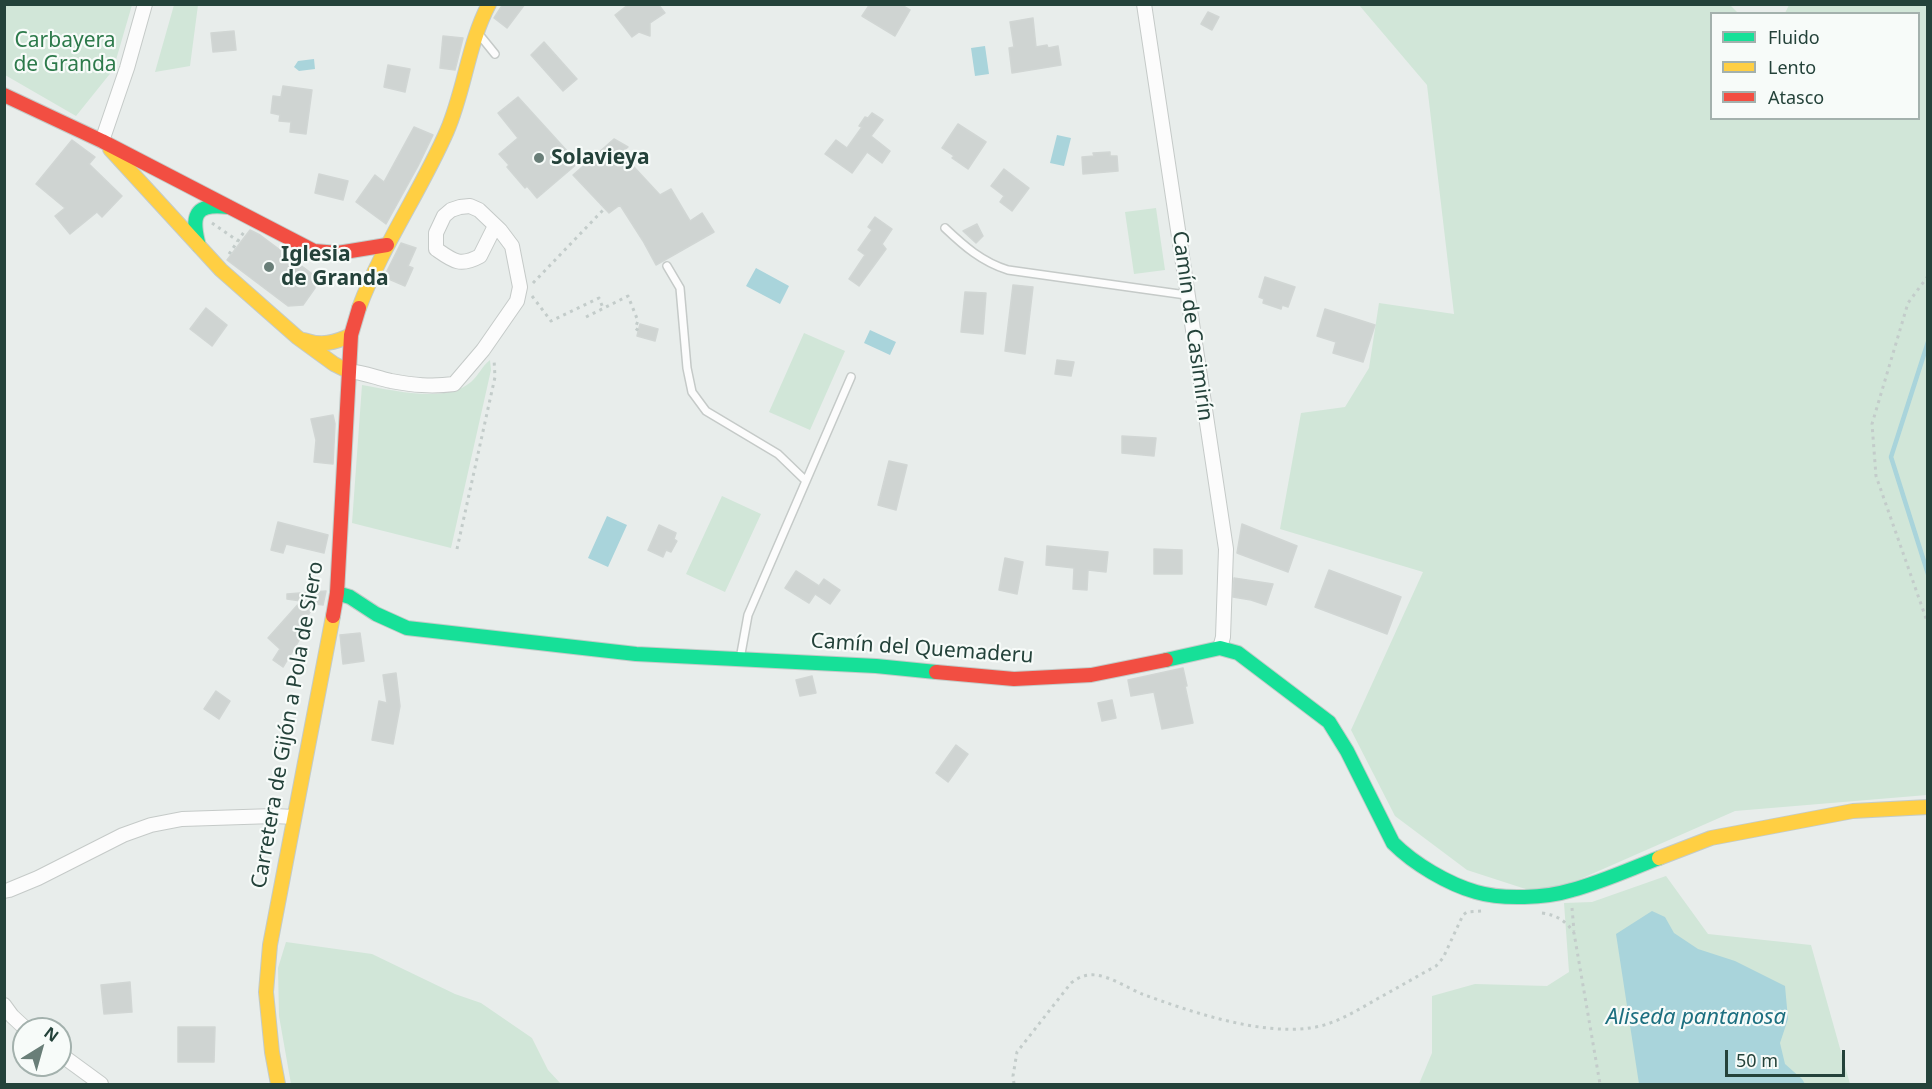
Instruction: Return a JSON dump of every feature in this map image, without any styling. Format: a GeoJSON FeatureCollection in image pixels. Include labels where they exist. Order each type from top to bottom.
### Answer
{"type":"FeatureCollection","features":[{"type":"Feature","properties":{"kind":"street"},"geometry":{"type":"LineString","coordinates":[[102,141],[127,68],[145,4]]}},
{"type":"Feature","properties":{"kind":"street","name":"Carretera de Gijón a Pola de Siero"},"geometry":{"type":"LineString","coordinates":[[278,1084],[272,1052],[266,992],[270,945],[337,593],[351,335],[357,310],[375,267],[440,147],[461,91],[477,31],[489,4]]}},
{"type":"Feature","properties":{"kind":"street","name":"Camín de Casimirín"},"geometry":{"type":"LineString","coordinates":[[1144,4],[1226,549],[1223,638],[1220,648]]}},
{"type":"Feature","properties":{"kind":"street"},"geometry":{"type":"LineString","coordinates":[[4,95],[102,141],[314,250],[338,253],[387,245]]}},
{"type":"Feature","properties":{"kind":"street"},"geometry":{"type":"LineString","coordinates":[[102,141],[219,268],[297,337],[334,364],[348,371],[431,387],[454,384],[488,344],[520,295],[512,246],[495,226],[479,210],[470,206],[451,210],[439,224],[436,233],[436,249],[451,260],[463,263],[480,256],[495,226]]}},
{"type":"Feature","properties":{"kind":"street"},"geometry":{"type":"LineString","coordinates":[[200,247],[194,218],[201,208],[215,204],[233,207]]}},
{"type":"Feature","properties":{"kind":"street"},"geometry":{"type":"LineString","coordinates":[[364,250],[371,257],[375,267]]}},
{"type":"Feature","properties":{"kind":"street"},"geometry":{"type":"LineString","coordinates":[[297,337],[316,344],[339,342],[351,335]]}},
{"type":"Feature","properties":{"kind":"street","name":"Camín del Quemaderu"},"geometry":{"type":"LineString","coordinates":[[337,593],[350,597],[376,614],[407,628],[636,654],[876,666],[1014,679],[1109,672],[1220,648]]}},
{"type":"Feature","properties":{"kind":"street"},"geometry":{"type":"LineString","coordinates":[[1220,648],[1238,653],[1329,722],[1347,751],[1393,843],[1405,855],[1439,876],[1476,892],[1510,897],[1571,891],[1711,838],[1853,812],[1928,807]]}},
{"type":"Feature","properties":{"kind":"street"},"geometry":{"type":"LineString","coordinates":[[6,892],[151,825],[182,819],[294,817]]}},
{"type":"Feature","properties":{"kind":"street"},"geometry":{"type":"LineString","coordinates":[[72,1063],[101,1084]]}},
{"type":"Feature","properties":{"kind":"lane"},"geometry":{"type":"LineString","coordinates":[[477,31],[495,54]]}},
{"type":"Feature","properties":{"kind":"lane"},"geometry":{"type":"LineString","coordinates":[[945,228],[968,249],[992,265],[1008,270],[1186,295]]}},
{"type":"Feature","properties":{"kind":"lane"},"geometry":{"type":"LineString","coordinates":[[667,266],[680,288],[687,368],[692,392],[706,411],[778,454],[806,480]]}},
{"type":"Feature","properties":{"kind":"lane"},"geometry":{"type":"LineString","coordinates":[[740,659],[748,615],[851,377]]}},
{"type":"Feature","properties":{"kind":"path"},"geometry":{"type":"LineString","coordinates":[[603,308],[599,298],[551,321],[527,289],[604,208]]}},
{"type":"Feature","properties":{"kind":"path"},"geometry":{"type":"LineString","coordinates":[[198,213],[238,241]]}},
{"type":"Feature","properties":{"kind":"path"},"geometry":{"type":"LineString","coordinates":[[219,268],[254,218]]}},
{"type":"Feature","properties":{"kind":"path"},"geometry":{"type":"LineString","coordinates":[[1928,276],[1908,303],[1872,424],[1876,476],[1928,624]]}},
{"type":"Feature","properties":{"kind":"path"},"geometry":{"type":"LineString","coordinates":[[586,317],[628,296],[638,321],[635,328],[639,331]]}},
{"type":"Feature","properties":{"kind":"path"},"geometry":{"type":"LineString","coordinates":[[457,549],[495,377],[493,354],[488,344]]}},
{"type":"Feature","properties":{"kind":"path"},"geometry":{"type":"LineString","coordinates":[[1571,891],[1574,933],[1600,1084]]}},
{"type":"Feature","properties":{"kind":"path"},"geometry":{"type":"LineString","coordinates":[[1014,1084],[1017,1052],[1071,982],[1078,977],[1098,975],[1199,1013],[1255,1026],[1290,1030],[1313,1028],[1345,1017],[1436,966],[1443,958],[1463,915],[1467,912],[1491,911]]}},
{"type":"Feature","properties":{"kind":"path"},"geometry":{"type":"LineString","coordinates":[[1536,913],[1552,914],[1568,923],[1574,933]]}},
{"type":"Feature","properties":{"kind":"green space","name":"Carbayera de Granda"},"geometry":{"type":"Polygon","coordinates":[[[5,4],[132,5],[113,70],[76,116],[5,75],[5,4]]]}},
{"type":"Feature","properties":{"kind":"green space"},"geometry":{"type":"Polygon","coordinates":[[[174,5],[198,5],[190,66],[155,72],[174,5]]]}},
{"type":"Feature","properties":{"kind":"green space"},"geometry":{"type":"Polygon","coordinates":[[[1359,5],[1730,5],[1737,12],[1710,12],[1710,120],[1920,120],[1920,12],[1786,12],[1789,5],[1927,5],[1927,795],[1735,811],[1544,895],[1467,870],[1395,816],[1351,730],[1423,572],[1280,529],[1301,413],[1345,407],[1369,368],[1379,303],[1454,314],[1427,85],[1359,5]]]}},
{"type":"Feature","properties":{"kind":"green space"},"geometry":{"type":"Polygon","coordinates":[[[1156,208],[1165,270],[1134,274],[1125,212],[1156,208]]]}},
{"type":"Feature","properties":{"kind":"green space"},"geometry":{"type":"Polygon","coordinates":[[[804,333],[845,351],[810,430],[769,412],[804,333]]]}},
{"type":"Feature","properties":{"kind":"green space"},"geometry":{"type":"Polygon","coordinates":[[[490,360],[491,370],[451,548],[352,523],[362,385],[418,394],[447,392],[460,389],[471,382],[490,360]]]}},
{"type":"Feature","properties":{"kind":"green space"},"geometry":{"type":"Polygon","coordinates":[[[722,496],[761,514],[725,592],[686,574],[722,496]]]}},
{"type":"Feature","properties":{"kind":"green space"},"geometry":{"type":"Polygon","coordinates":[[[1666,876],[1708,934],[1811,945],[1850,1084],[1419,1084],[1432,1053],[1432,996],[1475,984],[1547,986],[1569,972],[1564,903],[1592,902],[1666,876]]]}},
{"type":"Feature","properties":{"kind":"green space"},"geometry":{"type":"Polygon","coordinates":[[[286,942],[372,954],[455,994],[481,1003],[532,1038],[548,1070],[561,1084],[291,1084],[279,1016],[278,968],[286,942]]]}},
{"type":"Feature","properties":{"kind":"water"},"geometry":{"type":"Polygon","coordinates":[[[985,46],[989,74],[975,76],[971,48],[985,46]]]}},
{"type":"Feature","properties":{"kind":"water"},"geometry":{"type":"Polygon","coordinates":[[[314,59],[315,69],[299,71],[294,67],[298,61],[314,59]]]}},
{"type":"Feature","properties":{"kind":"water"},"geometry":{"type":"Polygon","coordinates":[[[1057,135],[1071,138],[1064,166],[1050,163],[1057,135]]]}},
{"type":"Feature","properties":{"kind":"water"},"geometry":{"type":"Polygon","coordinates":[[[756,268],[789,286],[780,304],[746,286],[756,268]]]}},
{"type":"Feature","properties":{"kind":"water"},"geometry":{"type":"Polygon","coordinates":[[[870,330],[896,342],[890,355],[864,343],[870,330]]]}},
{"type":"Feature","properties":{"kind":"water"},"geometry":{"type":"Polygon","coordinates":[[[607,516],[627,525],[608,567],[588,558],[607,516]]]}},
{"type":"Feature","properties":{"kind":"water","name":"Aliseda pantanosa"},"geometry":{"type":"Polygon","coordinates":[[[1652,911],[1665,917],[1674,933],[1698,949],[1735,961],[1785,986],[1788,1019],[1780,1043],[1785,1064],[1805,1084],[1639,1084],[1616,934],[1652,911]]]}},
{"type":"Feature","properties":{"kind":"building"},"geometry":{"type":"Polygon","coordinates":[[[503,4],[525,4],[507,28],[494,18],[503,4]]]}},
{"type":"Feature","properties":{"kind":"building"},"geometry":{"type":"Polygon","coordinates":[[[629,4],[658,4],[665,13],[650,23],[650,36],[639,32],[632,37],[615,15],[629,4]]]}},
{"type":"Feature","properties":{"kind":"building"},"geometry":{"type":"Polygon","coordinates":[[[870,4],[900,4],[910,10],[895,36],[862,16],[870,4]]]}},
{"type":"Feature","properties":{"kind":"building"},"geometry":{"type":"Polygon","coordinates":[[[1208,12],[1219,17],[1212,30],[1201,24],[1208,12]]]}},
{"type":"Feature","properties":{"kind":"building"},"geometry":{"type":"Polygon","coordinates":[[[1033,18],[1036,47],[1058,46],[1061,65],[1012,73],[1009,48],[1014,47],[1010,22],[1033,18]]]}},
{"type":"Feature","properties":{"kind":"building"},"geometry":{"type":"Polygon","coordinates":[[[234,31],[236,50],[213,52],[211,33],[234,31]]]}},
{"type":"Feature","properties":{"kind":"building"},"geometry":{"type":"Polygon","coordinates":[[[443,36],[463,38],[455,70],[440,68],[443,36]]]}},
{"type":"Feature","properties":{"kind":"building"},"geometry":{"type":"Polygon","coordinates":[[[544,42],[577,79],[563,91],[531,55],[544,42]]]}},
{"type":"Feature","properties":{"kind":"building"},"geometry":{"type":"Polygon","coordinates":[[[388,65],[410,69],[405,92],[384,87],[388,65]]]}},
{"type":"Feature","properties":{"kind":"building"},"geometry":{"type":"Polygon","coordinates":[[[283,86],[312,90],[306,134],[290,132],[291,122],[279,121],[280,115],[271,113],[273,96],[281,97],[283,86]]]}},
{"type":"Feature","properties":{"kind":"building","name":"Solavieya"},"geometry":{"type":"Polygon","coordinates":[[[518,97],[578,163],[537,198],[527,186],[525,188],[499,154],[518,138],[498,113],[518,97]]]}},
{"type":"Feature","properties":{"kind":"building"},"geometry":{"type":"Polygon","coordinates":[[[872,113],[883,120],[871,136],[890,151],[882,163],[867,152],[852,173],[825,154],[836,140],[847,148],[862,127],[859,126],[865,117],[868,118],[872,113]]]}},
{"type":"Feature","properties":{"kind":"building"},"geometry":{"type":"Polygon","coordinates":[[[958,124],[986,142],[968,169],[942,148],[958,124]]]}},
{"type":"Feature","properties":{"kind":"building"},"geometry":{"type":"Polygon","coordinates":[[[414,127],[433,135],[386,224],[356,202],[375,175],[384,182],[414,127]]]}},
{"type":"Feature","properties":{"kind":"building"},"geometry":{"type":"Polygon","coordinates":[[[614,139],[628,147],[621,153],[660,195],[671,189],[690,221],[702,213],[714,232],[656,265],[620,205],[609,213],[573,175],[614,139]]]}},
{"type":"Feature","properties":{"kind":"building"},"geometry":{"type":"Polygon","coordinates":[[[72,140],[95,157],[89,164],[122,196],[102,217],[97,212],[70,234],[55,216],[65,208],[36,184],[72,140]]]}},
{"type":"Feature","properties":{"kind":"building"},"geometry":{"type":"Polygon","coordinates":[[[1110,152],[1110,156],[1117,156],[1118,171],[1083,174],[1082,157],[1094,156],[1093,153],[1110,152]]]}},
{"type":"Feature","properties":{"kind":"building"},"geometry":{"type":"Polygon","coordinates":[[[1004,169],[1029,188],[1012,211],[1000,202],[1004,196],[991,186],[1004,169]]]}},
{"type":"Feature","properties":{"kind":"building"},"geometry":{"type":"Polygon","coordinates":[[[319,174],[348,181],[343,200],[315,193],[319,174]]]}},
{"type":"Feature","properties":{"kind":"building"},"geometry":{"type":"Polygon","coordinates":[[[875,217],[892,229],[882,244],[886,249],[859,286],[849,279],[865,255],[858,250],[872,230],[868,227],[875,217]]]}},
{"type":"Feature","properties":{"kind":"building"},"geometry":{"type":"Polygon","coordinates":[[[977,224],[983,236],[976,243],[963,231],[977,224]]]}},
{"type":"Feature","properties":{"kind":"building","name":"Iglesia de Granda"},"geometry":{"type":"Polygon","coordinates":[[[250,230],[311,273],[315,288],[303,305],[288,306],[227,260],[250,230]]]}},
{"type":"Feature","properties":{"kind":"building"},"geometry":{"type":"Polygon","coordinates":[[[401,243],[416,248],[408,266],[413,268],[405,286],[384,277],[401,243]]]}},
{"type":"Feature","properties":{"kind":"building"},"geometry":{"type":"Polygon","coordinates":[[[1265,277],[1295,287],[1288,307],[1282,305],[1281,309],[1263,303],[1264,299],[1259,297],[1265,277]]]}},
{"type":"Feature","properties":{"kind":"building"},"geometry":{"type":"Polygon","coordinates":[[[1013,285],[1033,287],[1025,354],[1005,351],[1013,285]]]}},
{"type":"Feature","properties":{"kind":"building"},"geometry":{"type":"Polygon","coordinates":[[[965,292],[986,293],[983,334],[961,332],[965,292]]]}},
{"type":"Feature","properties":{"kind":"building"},"geometry":{"type":"Polygon","coordinates":[[[206,308],[227,325],[212,346],[190,329],[206,308]]]}},
{"type":"Feature","properties":{"kind":"building"},"geometry":{"type":"Polygon","coordinates":[[[1325,309],[1375,325],[1363,362],[1333,353],[1336,342],[1317,336],[1325,309]]]}},
{"type":"Feature","properties":{"kind":"building"},"geometry":{"type":"Polygon","coordinates":[[[640,324],[658,329],[655,341],[637,336],[640,324]]]}},
{"type":"Feature","properties":{"kind":"building"},"geometry":{"type":"Polygon","coordinates":[[[1057,360],[1074,362],[1071,376],[1055,374],[1057,360]]]}},
{"type":"Feature","properties":{"kind":"building"},"geometry":{"type":"Polygon","coordinates":[[[333,415],[335,424],[333,464],[314,462],[316,440],[311,419],[333,415]]]}},
{"type":"Feature","properties":{"kind":"building"},"geometry":{"type":"Polygon","coordinates":[[[1122,436],[1156,438],[1154,456],[1122,453],[1122,436]]]}},
{"type":"Feature","properties":{"kind":"building"},"geometry":{"type":"Polygon","coordinates":[[[889,461],[907,465],[896,510],[878,505],[889,461]]]}},
{"type":"Feature","properties":{"kind":"building"},"geometry":{"type":"Polygon","coordinates":[[[278,522],[328,535],[324,553],[286,544],[283,553],[271,550],[278,522]]]}},
{"type":"Feature","properties":{"kind":"building"},"geometry":{"type":"Polygon","coordinates":[[[1242,524],[1297,546],[1288,572],[1237,553],[1242,524]]]}},
{"type":"Feature","properties":{"kind":"building"},"geometry":{"type":"Polygon","coordinates":[[[659,525],[676,533],[674,539],[677,541],[671,552],[666,550],[663,557],[648,550],[659,525]]]}},
{"type":"Feature","properties":{"kind":"building"},"geometry":{"type":"Polygon","coordinates":[[[1047,546],[1108,552],[1106,572],[1088,570],[1087,590],[1073,589],[1074,568],[1046,565],[1047,546]]]}},
{"type":"Feature","properties":{"kind":"building"},"geometry":{"type":"Polygon","coordinates":[[[1154,549],[1182,550],[1182,574],[1154,574],[1154,549]]]}},
{"type":"Feature","properties":{"kind":"building"},"geometry":{"type":"Polygon","coordinates":[[[1005,558],[1023,562],[1017,594],[999,590],[1005,558]]]}},
{"type":"Feature","properties":{"kind":"building"},"geometry":{"type":"Polygon","coordinates":[[[1329,570],[1401,597],[1387,634],[1315,607],[1329,570]]]}},
{"type":"Feature","properties":{"kind":"building"},"geometry":{"type":"Polygon","coordinates":[[[796,571],[819,586],[824,579],[840,590],[830,604],[815,594],[809,603],[785,588],[796,571]]]}},
{"type":"Feature","properties":{"kind":"building"},"geometry":{"type":"Polygon","coordinates":[[[1234,578],[1273,584],[1266,605],[1233,597],[1234,578]]]}},
{"type":"Feature","properties":{"kind":"building"},"geometry":{"type":"Polygon","coordinates":[[[326,591],[323,605],[316,604],[298,629],[304,632],[283,667],[273,660],[280,649],[268,638],[301,601],[287,599],[287,594],[326,591]]]}},
{"type":"Feature","properties":{"kind":"building"},"geometry":{"type":"Polygon","coordinates":[[[360,633],[364,661],[343,664],[340,635],[360,633]]]}},
{"type":"Feature","properties":{"kind":"building"},"geometry":{"type":"Polygon","coordinates":[[[1183,668],[1193,723],[1162,729],[1154,692],[1131,696],[1128,680],[1183,668]]]}},
{"type":"Feature","properties":{"kind":"building"},"geometry":{"type":"Polygon","coordinates":[[[396,673],[400,706],[393,744],[372,740],[379,701],[387,703],[383,675],[396,673]]]}},
{"type":"Feature","properties":{"kind":"building"},"geometry":{"type":"Polygon","coordinates":[[[812,676],[816,693],[800,696],[796,680],[812,676]]]}},
{"type":"Feature","properties":{"kind":"building"},"geometry":{"type":"Polygon","coordinates":[[[216,691],[230,701],[219,719],[204,709],[216,691]]]}},
{"type":"Feature","properties":{"kind":"building"},"geometry":{"type":"Polygon","coordinates":[[[1112,700],[1116,718],[1102,721],[1098,703],[1112,700]]]}},
{"type":"Feature","properties":{"kind":"building"},"geometry":{"type":"Polygon","coordinates":[[[956,745],[968,754],[948,782],[936,773],[956,745]]]}},
{"type":"Feature","properties":{"kind":"building"},"geometry":{"type":"Polygon","coordinates":[[[130,982],[132,1012],[104,1014],[101,985],[130,982]]]}},
{"type":"Feature","properties":{"kind":"building"},"geometry":{"type":"Polygon","coordinates":[[[178,1027],[215,1027],[214,1062],[178,1062],[178,1027]]]}},
{"type":"Feature","properties":{"kind":"waterway"},"geometry":{"type":"LineString","coordinates":[[1928,342],[1891,457],[1928,574]]}},
{"type":"Feature","properties":{"kind":"traffic: fast"},"geometry":{"type":"LineString","coordinates":[[199,246],[195,227],[198,214],[208,207],[228,207]]}},
{"type":"Feature","properties":{"kind":"traffic: fast"},"geometry":{"type":"LineString","coordinates":[[337,593],[350,597],[376,614],[407,628],[636,654],[876,666],[936,672]]}},
{"type":"Feature","properties":{"kind":"traffic: fast"},"geometry":{"type":"LineString","coordinates":[[1166,660],[1220,648],[1238,653],[1329,722],[1347,751],[1393,843],[1421,866],[1465,888],[1499,896],[1550,895],[1594,883],[1659,858]]}},
{"type":"Feature","properties":{"kind":"traffic: slow"},"geometry":{"type":"LineString","coordinates":[[359,308],[368,285],[447,131],[476,35],[489,4]]}},
{"type":"Feature","properties":{"kind":"traffic: slow"},"geometry":{"type":"LineString","coordinates":[[110,149],[221,270],[297,337],[334,364],[348,371]]}},
{"type":"Feature","properties":{"kind":"traffic: slow"},"geometry":{"type":"LineString","coordinates":[[304,340],[328,343],[351,335]]}},
{"type":"Feature","properties":{"kind":"traffic: slow"},"geometry":{"type":"LineString","coordinates":[[278,1084],[272,1052],[266,992],[270,945],[333,616]]}},
{"type":"Feature","properties":{"kind":"traffic: slow"},"geometry":{"type":"LineString","coordinates":[[1659,858],[1711,838],[1853,811],[1928,807]]}},
{"type":"Feature","properties":{"kind":"traffic: jam"},"geometry":{"type":"LineString","coordinates":[[4,95],[102,141],[314,251],[338,253],[387,245]]}},
{"type":"Feature","properties":{"kind":"traffic: jam"},"geometry":{"type":"LineString","coordinates":[[333,616],[337,593],[351,335],[359,308]]}},
{"type":"Feature","properties":{"kind":"traffic: jam"},"geometry":{"type":"LineString","coordinates":[[936,672],[1014,679],[1091,675],[1166,660]]}},
{"type":"Feature","properties":{"kind":"place","name":"Solavieya"},"geometry":{"type":"Point","coordinates":[539,158]}},
{"type":"Feature","properties":{"kind":"place","name":"Iglesia de Granda"},"geometry":{"type":"Point","coordinates":[269,267]}}]}
